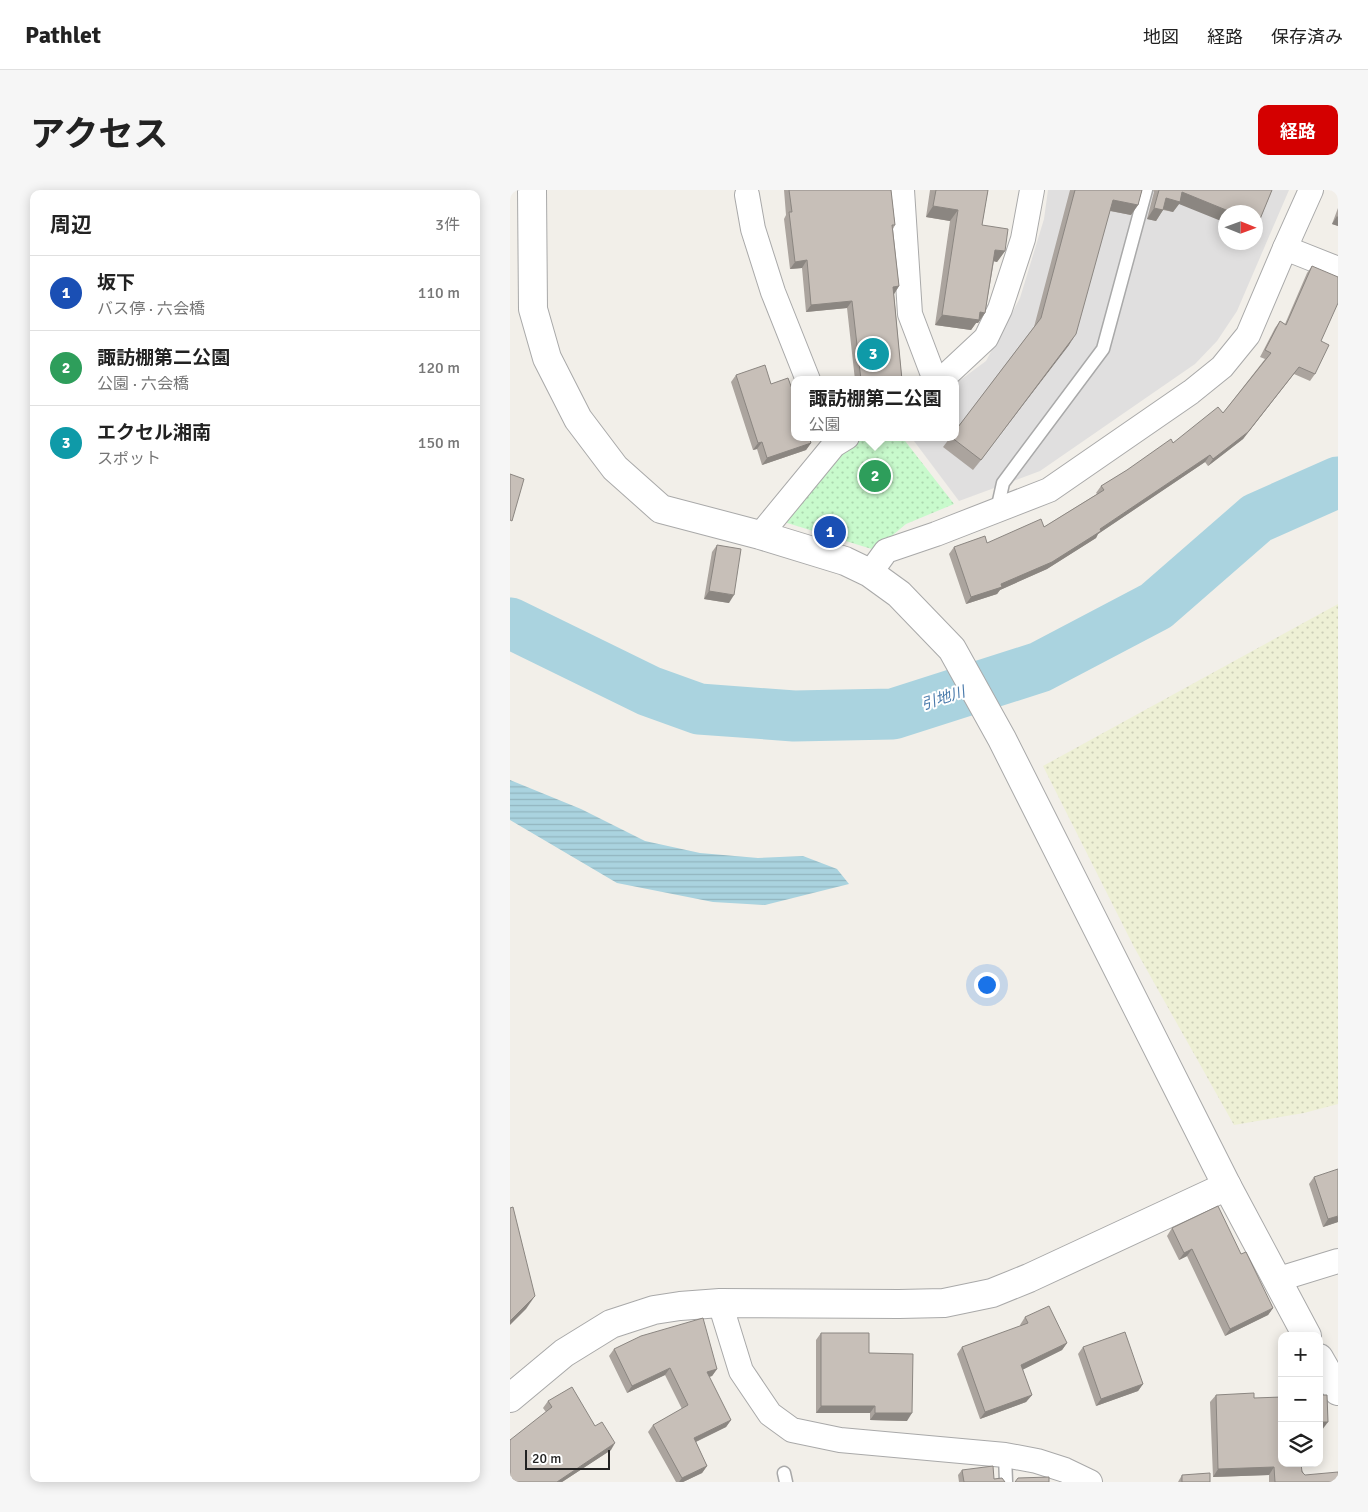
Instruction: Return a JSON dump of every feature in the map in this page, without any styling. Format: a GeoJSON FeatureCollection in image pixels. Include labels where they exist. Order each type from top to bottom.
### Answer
{"type":"FeatureCollection","features":[{"type":"Feature","properties":{"kind":"street"},"geometry":{"type":"LineString","coordinates":[[532,190],[533,309],[547,358],[578,419],[614,468],[661,509],[760,535],[845,561],[870,573],[899,594],[952,649],[994,726],[1227,1186],[1305,1332]]}},
{"type":"Feature","properties":{"kind":"street"},"geometry":{"type":"LineString","coordinates":[[902,190],[910,314],[933,376]]}},
{"type":"Feature","properties":{"kind":"street"},"geometry":{"type":"LineString","coordinates":[[945,376],[986,338],[1000,309],[1023,239],[1032,190]]}},
{"type":"Feature","properties":{"kind":"street"},"geometry":{"type":"LineString","coordinates":[[870,573],[886,551],[936,534],[1049,490],[1191,392],[1222,367],[1248,335],[1311,190]]}},
{"type":"Feature","properties":{"kind":"street"},"geometry":{"type":"LineString","coordinates":[[746,195],[752,229],[773,292],[806,376]]}},
{"type":"Feature","properties":{"kind":"street"},"geometry":{"type":"LineString","coordinates":[[1286,248],[1338,269]]}},
{"type":"Feature","properties":{"kind":"street"},"geometry":{"type":"LineString","coordinates":[[760,535],[836,441]]}},
{"type":"Feature","properties":{"kind":"street"},"geometry":{"type":"LineString","coordinates":[[510,1398],[522,1379],[611,1324],[654,1310],[720,1303],[944,1303],[992,1293],[1029,1278],[1227,1186]]}},
{"type":"Feature","properties":{"kind":"street"},"geometry":{"type":"LineString","coordinates":[[1276,1280],[1338,1261]]}},
{"type":"Feature","properties":{"kind":"street"},"geometry":{"type":"LineString","coordinates":[[720,1303],[741,1371],[770,1414],[792,1430],[840,1440],[1005,1455],[1037,1461],[1065,1470],[1090,1482]]}},
{"type":"Feature","properties":{"kind":"street"},"geometry":{"type":"LineString","coordinates":[[1323,1365],[1338,1391]]}},
{"type":"Feature","properties":{"kind":"lane"},"geometry":{"type":"LineString","coordinates":[[997,510],[1003,483],[1103,349],[1146,190]]}},
{"type":"Feature","properties":{"kind":"lane"},"geometry":{"type":"LineString","coordinates":[[1005,1455],[1006,1482]]}},
{"type":"Feature","properties":{"kind":"shaded area"},"geometry":{"type":"Polygon","coordinates":[[[1048,190],[1289,190],[1237,311],[1217,341],[1195,364],[1040,471],[959,501],[914,441],[959,441],[959,381],[986,361],[1020,298],[1044,219],[1048,190]]]}},
{"type":"Feature","properties":{"kind":"green space"},"geometry":{"type":"Polygon","coordinates":[[[847,441],[905,441],[954,504],[906,524],[875,550],[784,522],[847,441]]]}},
{"type":"Feature","properties":{"kind":"green space"},"geometry":{"type":"Polygon","coordinates":[[[1338,604],[1338,1104],[1304,1113],[1234,1125],[1134,947],[1043,766],[1338,604]]]}},
{"type":"Feature","properties":{"kind":"water"},"geometry":{"type":"Polygon","coordinates":[[[510,780],[581,809],[645,841],[700,853],[758,858],[803,856],[837,869],[849,884],[765,905],[713,902],[617,883],[510,820],[510,780]]]}},
{"type":"Feature","properties":{"kind":"building"},"geometry":{"type":"Polygon","coordinates":[[[789,190],[891,190],[895,225],[892,225],[899,286],[893,287],[902,376],[861,376],[852,301],[811,305],[807,260],[795,262],[789,212],[792,212],[789,190]]]}},
{"type":"Feature","properties":{"kind":"building"},"geometry":{"type":"Polygon","coordinates":[[[936,190],[988,190],[982,225],[1008,229],[1005,251],[995,250],[985,313],[980,312],[979,320],[942,315],[958,210],[933,206],[936,190]]]}},
{"type":"Feature","properties":{"kind":"building"},"geometry":{"type":"Polygon","coordinates":[[[1075,190],[1142,190],[1138,205],[1113,200],[1076,334],[981,460],[956,441],[959,441],[959,426],[1041,318],[1075,190]]]}},
{"type":"Feature","properties":{"kind":"building"},"geometry":{"type":"Polygon","coordinates":[[[1159,190],[1272,190],[1263,212],[1263,205],[1218,205],[1218,207],[1182,192],[1180,202],[1166,198],[1163,210],[1154,208],[1159,190]]]}},
{"type":"Feature","properties":{"kind":"building"},"geometry":{"type":"Polygon","coordinates":[[[1312,266],[1338,277],[1338,303],[1321,341],[1329,345],[1315,374],[1299,367],[1248,432],[1213,459],[1210,455],[1100,529],[1101,531],[1052,562],[1001,584],[1002,587],[971,597],[954,547],[985,536],[987,543],[1041,519],[1044,527],[1104,490],[1101,486],[1171,439],[1173,443],[1218,407],[1223,413],[1271,353],[1265,350],[1280,321],[1286,325],[1312,266]]]}},
{"type":"Feature","properties":{"kind":"building"},"geometry":{"type":"Polygon","coordinates":[[[765,365],[771,384],[788,378],[791,386],[791,441],[810,441],[811,443],[767,458],[762,442],[758,443],[736,375],[765,365]]]}},
{"type":"Feature","properties":{"kind":"building"},"geometry":{"type":"Polygon","coordinates":[[[510,474],[524,479],[512,521],[510,520],[510,474]]]}},
{"type":"Feature","properties":{"kind":"building"},"geometry":{"type":"Polygon","coordinates":[[[717,545],[741,549],[734,595],[709,591],[717,545]]]}},
{"type":"Feature","properties":{"kind":"building"},"geometry":{"type":"Polygon","coordinates":[[[1338,1169],[1338,1216],[1328,1219],[1314,1177],[1338,1169]]]}},
{"type":"Feature","properties":{"kind":"building"},"geometry":{"type":"Polygon","coordinates":[[[1218,1206],[1241,1254],[1246,1252],[1273,1308],[1230,1329],[1192,1249],[1184,1253],[1172,1228],[1218,1206]]]}},
{"type":"Feature","properties":{"kind":"building"},"geometry":{"type":"Polygon","coordinates":[[[513,1207],[535,1296],[510,1321],[510,1208],[513,1207]]]}},
{"type":"Feature","properties":{"kind":"building"},"geometry":{"type":"Polygon","coordinates":[[[1049,1306],[1067,1343],[1021,1365],[1032,1395],[985,1412],[962,1347],[1028,1323],[1025,1317],[1049,1306]]]}},
{"type":"Feature","properties":{"kind":"building"},"geometry":{"type":"Polygon","coordinates":[[[703,1318],[717,1369],[707,1372],[731,1420],[694,1438],[707,1466],[682,1478],[653,1425],[688,1405],[670,1368],[632,1386],[614,1349],[641,1336],[703,1318]]]}},
{"type":"Feature","properties":{"kind":"building"},"geometry":{"type":"Polygon","coordinates":[[[1125,1332],[1143,1384],[1101,1399],[1083,1347],[1125,1332]]]}},
{"type":"Feature","properties":{"kind":"building"},"geometry":{"type":"Polygon","coordinates":[[[821,1333],[869,1333],[869,1353],[913,1354],[912,1413],[875,1413],[875,1406],[821,1406],[821,1333]]]}},
{"type":"Feature","properties":{"kind":"building"},"geometry":{"type":"Polygon","coordinates":[[[572,1387],[595,1426],[602,1422],[615,1443],[557,1482],[510,1482],[510,1440],[552,1407],[548,1401],[572,1387]]]}},
{"type":"Feature","properties":{"kind":"building"},"geometry":{"type":"Polygon","coordinates":[[[1254,1393],[1254,1398],[1278,1397],[1278,1467],[1301,1467],[1302,1472],[1305,1475],[1338,1472],[1338,1482],[1275,1482],[1274,1467],[1218,1469],[1216,1395],[1254,1393]]]}},
{"type":"Feature","properties":{"kind":"building"},"geometry":{"type":"Polygon","coordinates":[[[1323,1395],[1327,1395],[1328,1422],[1323,1422],[1323,1395]]]}},
{"type":"Feature","properties":{"kind":"building"},"geometry":{"type":"Polygon","coordinates":[[[993,1466],[994,1479],[1002,1478],[1005,1482],[964,1482],[962,1470],[993,1466]]]}},
{"type":"Feature","properties":{"kind":"building"},"geometry":{"type":"Polygon","coordinates":[[[1210,1473],[1210,1482],[1182,1482],[1182,1475],[1210,1473]]]}},
{"type":"Feature","properties":{"kind":"building"},"geometry":{"type":"Polygon","coordinates":[[[1049,1477],[1049,1482],[1015,1482],[1018,1478],[1049,1477]]]}},
{"type":"Feature","properties":{"kind":"waterway","name":"引地川"},"geometry":{"type":"LineString","coordinates":[[510,623],[649,691],[699,709],[794,716],[893,714],[1040,667],[1156,606],[1257,518],[1338,482]]}},
{"type":"Feature","properties":{"kind":"place","name":"エクセル湘南"},"geometry":{"type":"Point","coordinates":[873,354]}},
{"type":"Feature","properties":{"kind":"place","name":"諏訪棚第二公園"},"geometry":{"type":"Point","coordinates":[875,476]}},
{"type":"Feature","properties":{"kind":"place","name":"坂下"},"geometry":{"type":"Point","coordinates":[830,532]}}]}
